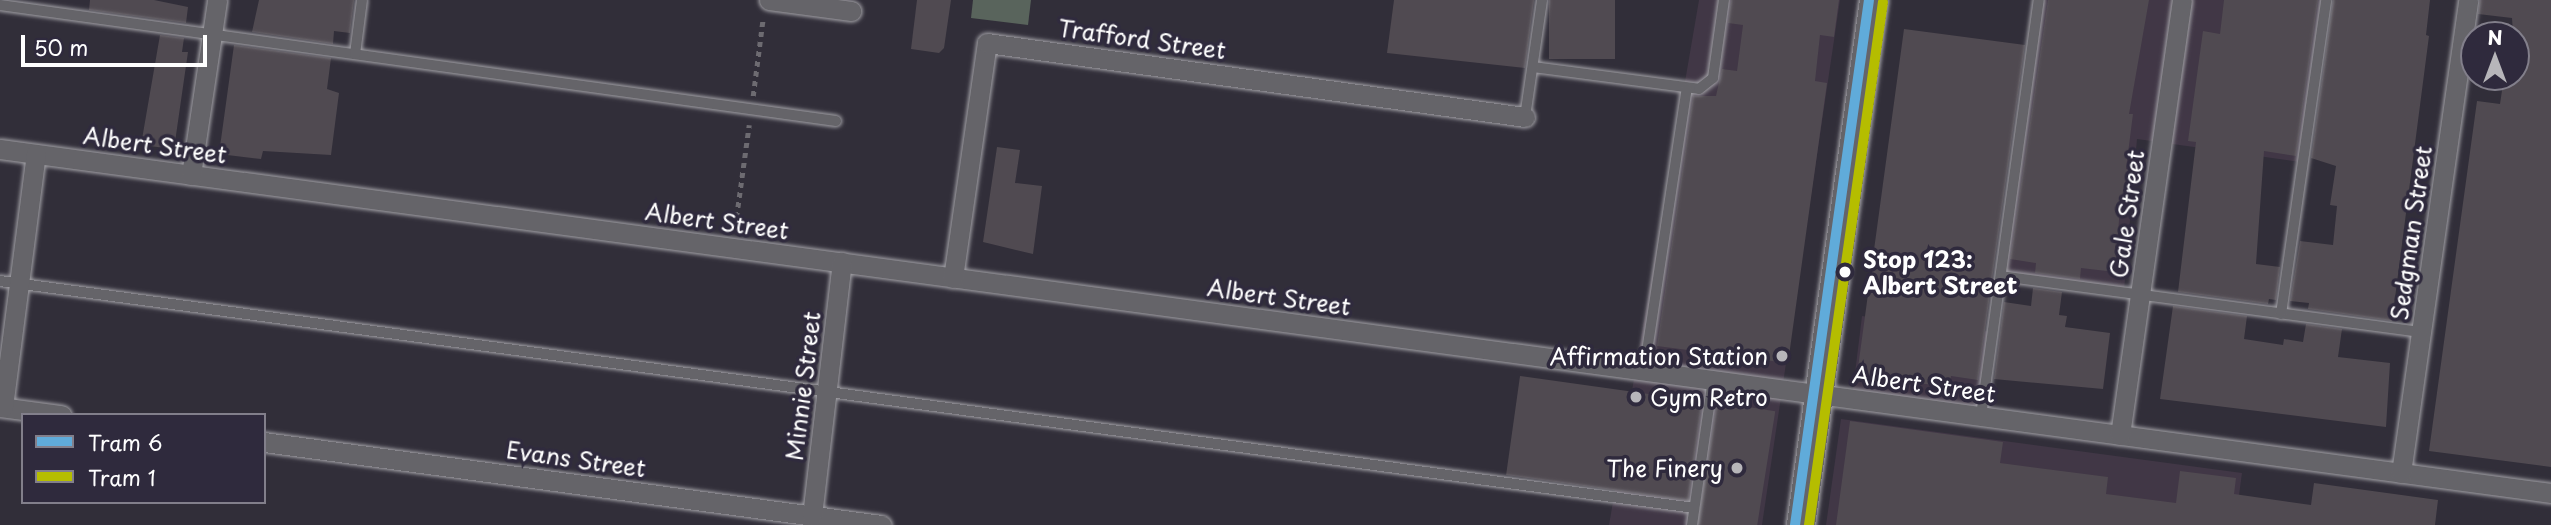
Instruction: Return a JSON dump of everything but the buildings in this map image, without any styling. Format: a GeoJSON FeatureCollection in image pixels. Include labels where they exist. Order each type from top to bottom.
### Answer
{"type":"FeatureCollection","features":[{"type":"Feature","properties":{"kind":"street"},"geometry":{"type":"LineString","coordinates":[[191,175],[217,0]]}},
{"type":"Feature","properties":{"kind":"street"},"geometry":{"type":"LineString","coordinates":[[1801,525],[1874,0]]}},
{"type":"Feature","properties":{"kind":"street","name":"Gale Street"},"geometry":{"type":"LineString","coordinates":[[2120,435],[2182,0]]}},
{"type":"Feature","properties":{"kind":"street","name":"Sedgman Street"},"geometry":{"type":"LineString","coordinates":[[2402,473],[2468,0]]}},
{"type":"Feature","properties":{"kind":"street"},"geometry":{"type":"LineString","coordinates":[[766,5],[851,11]]}},
{"type":"Feature","properties":{"kind":"street","name":"Trafford Street"},"geometry":{"type":"LineString","coordinates":[[953,278],[987,43],[1525,117]]}},
{"type":"Feature","properties":{"kind":"street","name":"Albert Street"},"geometry":{"type":"LineString","coordinates":[[0,149],[2551,494]]}},
{"type":"Feature","properties":{"kind":"street"},"geometry":{"type":"LineString","coordinates":[[36,154],[10,283],[1,407],[46,413]]}},
{"type":"Feature","properties":{"kind":"street","name":"Minnie Street"},"geometry":{"type":"LineString","coordinates":[[812,516],[842,262]]}},
{"type":"Feature","properties":{"kind":"street","name":"Evans Street"},"geometry":{"type":"LineString","coordinates":[[266,442],[770,518],[812,516],[881,525]]}},
{"type":"Feature","properties":{"kind":"lane"},"geometry":{"type":"LineString","coordinates":[[57,13],[58,0]]}},
{"type":"Feature","properties":{"kind":"lane"},"geometry":{"type":"LineString","coordinates":[[355,54],[362,0]]}},
{"type":"Feature","properties":{"kind":"lane"},"geometry":{"type":"LineString","coordinates":[[1525,117],[1542,0]]}},
{"type":"Feature","properties":{"kind":"lane"},"geometry":{"type":"LineString","coordinates":[[1533,67],[1699,89],[1713,78],[1724,0]]}},
{"type":"Feature","properties":{"kind":"lane"},"geometry":{"type":"LineString","coordinates":[[1981,416],[2039,0]]}},
{"type":"Feature","properties":{"kind":"lane"},"geometry":{"type":"LineString","coordinates":[[2281,314],[2326,0]]}},
{"type":"Feature","properties":{"kind":"lane"},"geometry":{"type":"LineString","coordinates":[[0,5],[836,121]]}},
{"type":"Feature","properties":{"kind":"lane"},"geometry":{"type":"LineString","coordinates":[[1644,371],[1687,88]]}},
{"type":"Feature","properties":{"kind":"lane"},"geometry":{"type":"LineString","coordinates":[[2001,276],[2421,332]]}},
{"type":"Feature","properties":{"kind":"lane"},"geometry":{"type":"LineString","coordinates":[[10,283],[1694,508]]}},
{"type":"Feature","properties":{"kind":"lane"},"geometry":{"type":"LineString","coordinates":[[1692,525],[1713,380]]}},
{"type":"Feature","properties":{"kind":"path"},"geometry":{"type":"LineString","coordinates":[[732,248],[766,5]]}},
{"type":"Feature","properties":{"kind":"shaded area"},"geometry":{"type":"Polygon","coordinates":[[[973,0],[1031,0],[1028,25],[971,18],[973,0]]]}},
{"type":"Feature","properties":{"kind":"shaded area"},"geometry":{"type":"Polygon","coordinates":[[[1699,0],[1840,0],[1762,525],[1609,525],[1699,0]]]}},
{"type":"Feature","properties":{"kind":"shaded area"},"geometry":{"type":"Polygon","coordinates":[[[2042,0],[2323,0],[2300,162],[2137,139],[2124,291],[2004,274],[2042,0]]]}},
{"type":"Feature","properties":{"kind":"shaded area"},"geometry":{"type":"Polygon","coordinates":[[[1862,316],[1993,332],[1983,414],[1852,398],[1862,316]]]}},
{"type":"Feature","properties":{"kind":"shaded area"},"geometry":{"type":"Polygon","coordinates":[[[1841,419],[2242,473],[2235,525],[1826,525],[1841,419]]]}},
{"type":"Feature","properties":{"kind":"tram line","name":"6"},"geometry":{"type":"LineString","coordinates":[[1795,525],[1869,0]]}},
{"type":"Feature","properties":{"kind":"tram line","name":"1"},"geometry":{"type":"LineString","coordinates":[[1809,525],[1883,2]]}},
{"type":"Feature","properties":{"kind":"place","name":"Stop 123: Albert Street"},"geometry":{"type":"Point","coordinates":[1845,272]}},
{"type":"Feature","properties":{"kind":"place","name":"Affirmation Station"},"geometry":{"type":"Point","coordinates":[1782,356]}},
{"type":"Feature","properties":{"kind":"place","name":"Gym Retro"},"geometry":{"type":"Point","coordinates":[1636,397]}},
{"type":"Feature","properties":{"kind":"place","name":"The Finery"},"geometry":{"type":"Point","coordinates":[1737,468]}}]}
